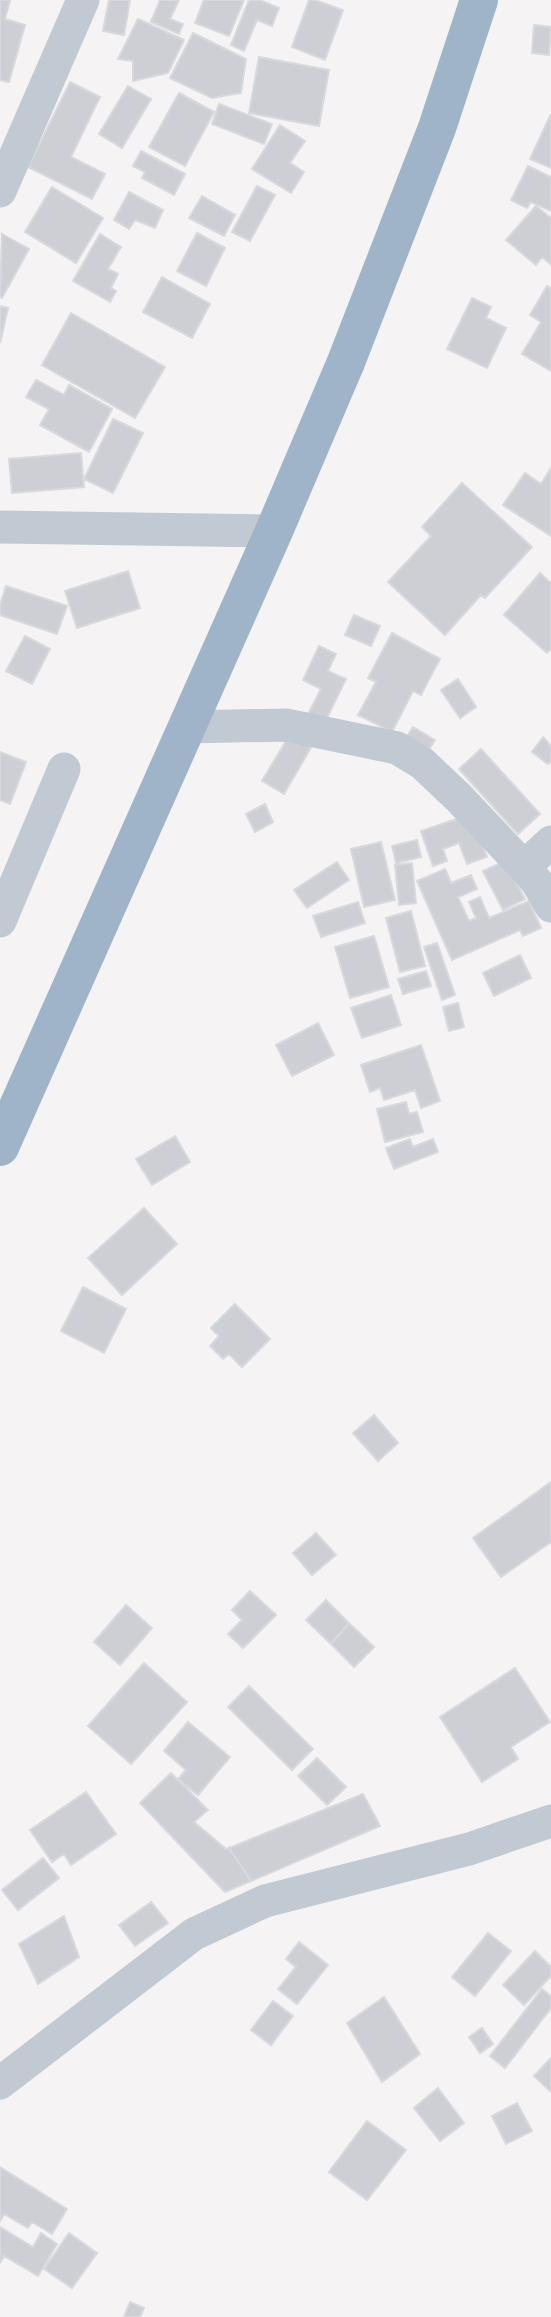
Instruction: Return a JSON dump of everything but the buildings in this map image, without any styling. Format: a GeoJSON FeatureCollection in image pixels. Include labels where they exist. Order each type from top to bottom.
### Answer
{"type":"FeatureCollection","features":[{"type":"Feature","properties":{"kind":"highway"},"geometry":{"type":"LineString","coordinates":[[0,1147],[274,531],[346,362],[438,128],[479,0]]}},
{"type":"Feature","properties":{"kind":"street"},"geometry":{"type":"LineString","coordinates":[[0,191],[83,0]]}},
{"type":"Feature","properties":{"kind":"street"},"geometry":{"type":"LineString","coordinates":[[0,527],[274,531]]}},
{"type":"Feature","properties":{"kind":"street"},"geometry":{"type":"LineString","coordinates":[[185,727],[286,725],[397,748],[422,763],[524,867],[537,882],[551,906]]}},
{"type":"Feature","properties":{"kind":"street"},"geometry":{"type":"LineString","coordinates":[[0,921],[64,769]]}},
{"type":"Feature","properties":{"kind":"street"},"geometry":{"type":"LineString","coordinates":[[524,867],[551,842]]}},
{"type":"Feature","properties":{"kind":"street"},"geometry":{"type":"LineString","coordinates":[[0,2083],[194,1934],[265,1901],[469,1849],[551,1821]]}}]}
